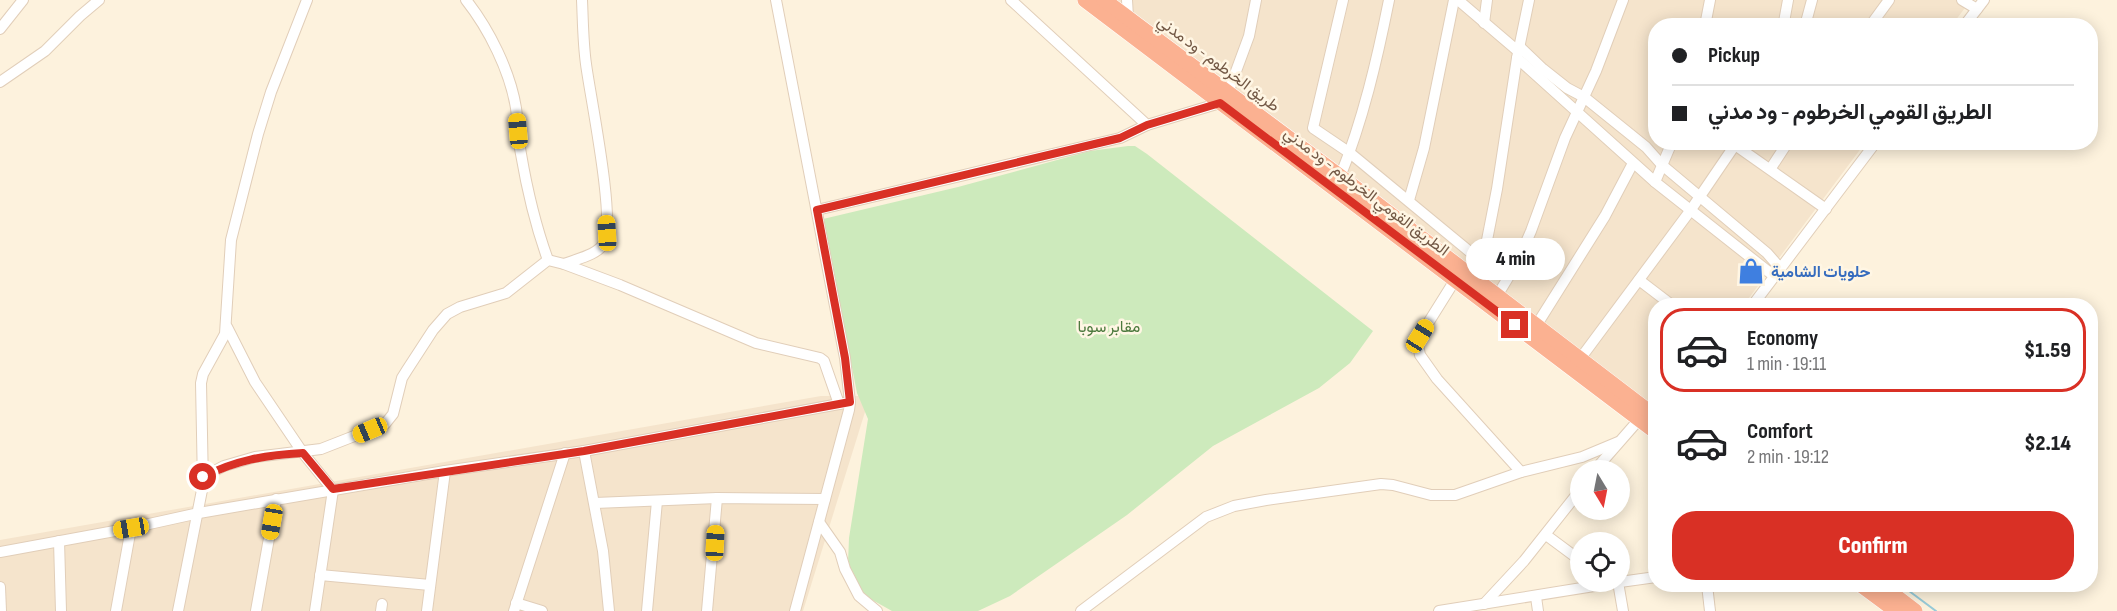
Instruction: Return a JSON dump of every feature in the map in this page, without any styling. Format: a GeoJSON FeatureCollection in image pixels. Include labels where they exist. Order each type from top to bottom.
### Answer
{"type":"FeatureCollection","features":[{"type":"Feature","properties":{"kind":"highway","name":"الطريق القومي الخرطوم - ود مدني"},"geometry":{"type":"LineString","coordinates":[[1085,0],[1224,98],[1455,280],[1647,416]]}},
{"type":"Feature","properties":{"kind":"highway","name":"طريق الخرطوم - ود مدني"},"geometry":{"type":"LineString","coordinates":[[1104,0],[1128,17],[1224,98],[1340,177],[1580,359],[1647,416]]}},
{"type":"Feature","properties":{"kind":"highway"},"geometry":{"type":"LineString","coordinates":[[1870,592],[1896,611]]}},
{"type":"Feature","properties":{"kind":"highway"},"geometry":{"type":"LineString","coordinates":[[1890,592],[1915,611]]}},
{"type":"Feature","properties":{"kind":"street"},"geometry":{"type":"LineString","coordinates":[[0,29],[23,0]]}},
{"type":"Feature","properties":{"kind":"street"},"geometry":{"type":"LineString","coordinates":[[0,82],[45,51],[74,21],[99,0]]}},
{"type":"Feature","properties":{"kind":"street"},"geometry":{"type":"LineString","coordinates":[[178,611],[199,513],[203,477],[201,383],[203,374],[222,342],[227,327],[231,240],[261,124],[307,0]]}},
{"type":"Feature","properties":{"kind":"street"},"geometry":{"type":"LineString","coordinates":[[466,0],[480,20],[495,49],[513,94],[525,179],[549,260]]}},
{"type":"Feature","properties":{"kind":"street"},"geometry":{"type":"LineString","coordinates":[[564,264],[599,248],[604,243],[607,233],[605,189],[583,45],[582,0]]}},
{"type":"Feature","properties":{"kind":"street"},"geometry":{"type":"LineString","coordinates":[[776,0],[845,358],[844,403],[825,499],[795,611]]}},
{"type":"Feature","properties":{"kind":"street"},"geometry":{"type":"LineString","coordinates":[[1011,0],[1147,125]]}},
{"type":"Feature","properties":{"kind":"street"},"geometry":{"type":"LineString","coordinates":[[1127,0],[1128,17]]}},
{"type":"Feature","properties":{"kind":"street"},"geometry":{"type":"LineString","coordinates":[[817,210],[1120,138],[1147,125],[1224,98],[1249,36],[1256,0]]}},
{"type":"Feature","properties":{"kind":"street"},"geometry":{"type":"LineString","coordinates":[[1343,0],[1313,128],[1350,153],[1481,261]]}},
{"type":"Feature","properties":{"kind":"street"},"geometry":{"type":"LineString","coordinates":[[1340,177],[1350,153],[1372,78],[1389,0]]}},
{"type":"Feature","properties":{"kind":"street"},"geometry":{"type":"LineString","coordinates":[[1409,200],[1425,148],[1456,0],[1519,52],[1577,111],[1655,182],[1690,211],[1777,272]]}},
{"type":"Feature","properties":{"kind":"street"},"geometry":{"type":"LineString","coordinates":[[1484,22],[1487,0]]}},
{"type":"Feature","properties":{"kind":"street"},"geometry":{"type":"LineString","coordinates":[[1479,282],[1530,0]]}},
{"type":"Feature","properties":{"kind":"street"},"geometry":{"type":"LineString","coordinates":[[1497,296],[1517,262],[1531,231],[1565,138],[1596,71],[1623,0]]}},
{"type":"Feature","properties":{"kind":"street"},"geometry":{"type":"LineString","coordinates":[[1707,18],[1710,0]]}},
{"type":"Feature","properties":{"kind":"street"},"geometry":{"type":"LineString","coordinates":[[1783,18],[1788,0]]}},
{"type":"Feature","properties":{"kind":"street"},"geometry":{"type":"LineString","coordinates":[[1806,18],[1812,0]]}},
{"type":"Feature","properties":{"kind":"street"},"geometry":{"type":"LineString","coordinates":[[1876,18],[1889,0]]}},
{"type":"Feature","properties":{"kind":"street"},"geometry":{"type":"LineString","coordinates":[[1962,0],[1980,5],[1970,18]]}},
{"type":"Feature","properties":{"kind":"street"},"geometry":{"type":"LineString","coordinates":[[1519,52],[1567,88],[1584,97],[1648,149]]}},
{"type":"Feature","properties":{"kind":"street"},"geometry":{"type":"LineString","coordinates":[[1649,150],[1662,165],[1699,197],[1721,212],[1767,254],[1777,272]]}},
{"type":"Feature","properties":{"kind":"street"},"geometry":{"type":"LineString","coordinates":[[1655,182],[1668,150]]}},
{"type":"Feature","properties":{"kind":"street"},"geometry":{"type":"LineString","coordinates":[[1580,359],[1690,211],[1732,150]]}},
{"type":"Feature","properties":{"kind":"street"},"geometry":{"type":"LineString","coordinates":[[1745,150],[1826,209]]}},
{"type":"Feature","properties":{"kind":"street"},"geometry":{"type":"LineString","coordinates":[[1771,168],[1783,150]]}},
{"type":"Feature","properties":{"kind":"street"},"geometry":{"type":"LineString","coordinates":[[1758,298],[1870,150]]}},
{"type":"Feature","properties":{"kind":"street"},"geometry":{"type":"LineString","coordinates":[[1536,326],[1605,216],[1634,163]]}},
{"type":"Feature","properties":{"kind":"street"},"geometry":{"type":"LineString","coordinates":[[1422,239],[1432,221]]}},
{"type":"Feature","properties":{"kind":"street"},"geometry":{"type":"LineString","coordinates":[[203,477],[224,466],[249,459],[303,453],[340,443],[385,424],[393,414],[406,370],[442,319],[460,307],[506,293],[549,260]]}},
{"type":"Feature","properties":{"kind":"street"},"geometry":{"type":"LineString","coordinates":[[549,260],[620,285],[756,343],[820,358],[824,361],[844,403]]}},
{"type":"Feature","properties":{"kind":"street"},"geometry":{"type":"LineString","coordinates":[[1455,280],[1420,336],[1418,345],[1420,355],[1449,394],[1521,472]]}},
{"type":"Feature","properties":{"kind":"street"},"geometry":{"type":"LineString","coordinates":[[1639,280],[1663,298]]}},
{"type":"Feature","properties":{"kind":"street"},"geometry":{"type":"LineString","coordinates":[[227,327],[255,382],[303,453],[333,489],[315,611]]}},
{"type":"Feature","properties":{"kind":"street"},"geometry":{"type":"LineString","coordinates":[[0,552],[276,499],[584,451],[844,403]]}},
{"type":"Feature","properties":{"kind":"street"},"geometry":{"type":"LineString","coordinates":[[1603,460],[1618,442],[1647,416]]}},
{"type":"Feature","properties":{"kind":"street"},"geometry":{"type":"LineString","coordinates":[[1081,611],[1206,517],[1234,506],[1382,484],[1393,484],[1444,496],[1464,492],[1521,472],[1582,457],[1618,442]]}},
{"type":"Feature","properties":{"kind":"street"},"geometry":{"type":"LineString","coordinates":[[584,451],[603,551],[609,611]]}},
{"type":"Feature","properties":{"kind":"street"},"geometry":{"type":"LineString","coordinates":[[542,611],[515,607],[565,453]]}},
{"type":"Feature","properties":{"kind":"street"},"geometry":{"type":"LineString","coordinates":[[427,611],[445,471]]}},
{"type":"Feature","properties":{"kind":"street"},"geometry":{"type":"LineString","coordinates":[[595,503],[717,498],[825,499]]}},
{"type":"Feature","properties":{"kind":"street"},"geometry":{"type":"LineString","coordinates":[[707,611],[717,498]]}},
{"type":"Feature","properties":{"kind":"street"},"geometry":{"type":"LineString","coordinates":[[256,611],[276,499]]}},
{"type":"Feature","properties":{"kind":"street"},"geometry":{"type":"LineString","coordinates":[[647,611],[657,501]]}},
{"type":"Feature","properties":{"kind":"street"},"geometry":{"type":"LineString","coordinates":[[1480,607],[1546,535],[1570,503]]}},
{"type":"Feature","properties":{"kind":"street"},"geometry":{"type":"LineString","coordinates":[[819,522],[840,552],[844,568],[859,596],[877,611]]}},
{"type":"Feature","properties":{"kind":"street"},"geometry":{"type":"LineString","coordinates":[[116,611],[131,528]]}},
{"type":"Feature","properties":{"kind":"street"},"geometry":{"type":"LineString","coordinates":[[1546,535],[1570,553]]}},
{"type":"Feature","properties":{"kind":"street"},"geometry":{"type":"LineString","coordinates":[[59,541],[61,611]]}},
{"type":"Feature","properties":{"kind":"street"},"geometry":{"type":"LineString","coordinates":[[320,575],[430,585]]}},
{"type":"Feature","properties":{"kind":"street"},"geometry":{"type":"LineString","coordinates":[[1630,580],[1648,578]]}},
{"type":"Feature","properties":{"kind":"street"},"geometry":{"type":"LineString","coordinates":[[0,587],[2,611]]}},
{"type":"Feature","properties":{"kind":"street"},"geometry":{"type":"LineString","coordinates":[[1439,611],[1480,607],[1570,591]]}},
{"type":"Feature","properties":{"kind":"street"},"geometry":{"type":"LineString","coordinates":[[1618,592],[1623,611]]}},
{"type":"Feature","properties":{"kind":"street"},"geometry":{"type":"LineString","coordinates":[[1708,592],[1710,611]]}},
{"type":"Feature","properties":{"kind":"street"},"geometry":{"type":"LineString","coordinates":[[1536,597],[1538,611]]}},
{"type":"Feature","properties":{"kind":"shaded area"},"geometry":{"type":"Polygon","coordinates":[[[1111,0],[1971,0],[1957,18],[1648,18],[1648,150],[1860,150],[1749,298],[1648,298],[1648,405],[1111,0]]]}},
{"type":"Feature","properties":{"kind":"shaded area"},"geometry":{"type":"Polygon","coordinates":[[[821,396],[870,396],[803,611],[0,611],[0,540],[821,396]]]}},
{"type":"Feature","properties":{"kind":"green space","name":"مقابر سوبا"},"geometry":{"type":"Polygon","coordinates":[[[1135,146],[1147,154],[1373,331],[1350,363],[1319,388],[1213,446],[1127,515],[1010,596],[978,611],[892,611],[867,597],[852,578],[848,563],[849,538],[868,419],[857,393],[823,219],[958,187],[1090,151],[1135,146]]]}},
{"type":"Feature","properties":{"kind":"waterway"},"geometry":{"type":"LineString","coordinates":[[1910,592],[1936,611]]}},
{"type":"Feature","properties":{"kind":"place","name":"حلويات الشامية"},"geometry":{"type":"Point","coordinates":[1751,271]}},
{"type":"Feature","properties":{"kind":"route"},"geometry":{"type":"LineString","coordinates":[[203,477],[242,460],[269,455],[303,453],[333,489],[584,451],[850,402],[845,358],[817,210],[1120,138],[1147,125],[1220,103],[1515,325]]}}]}
